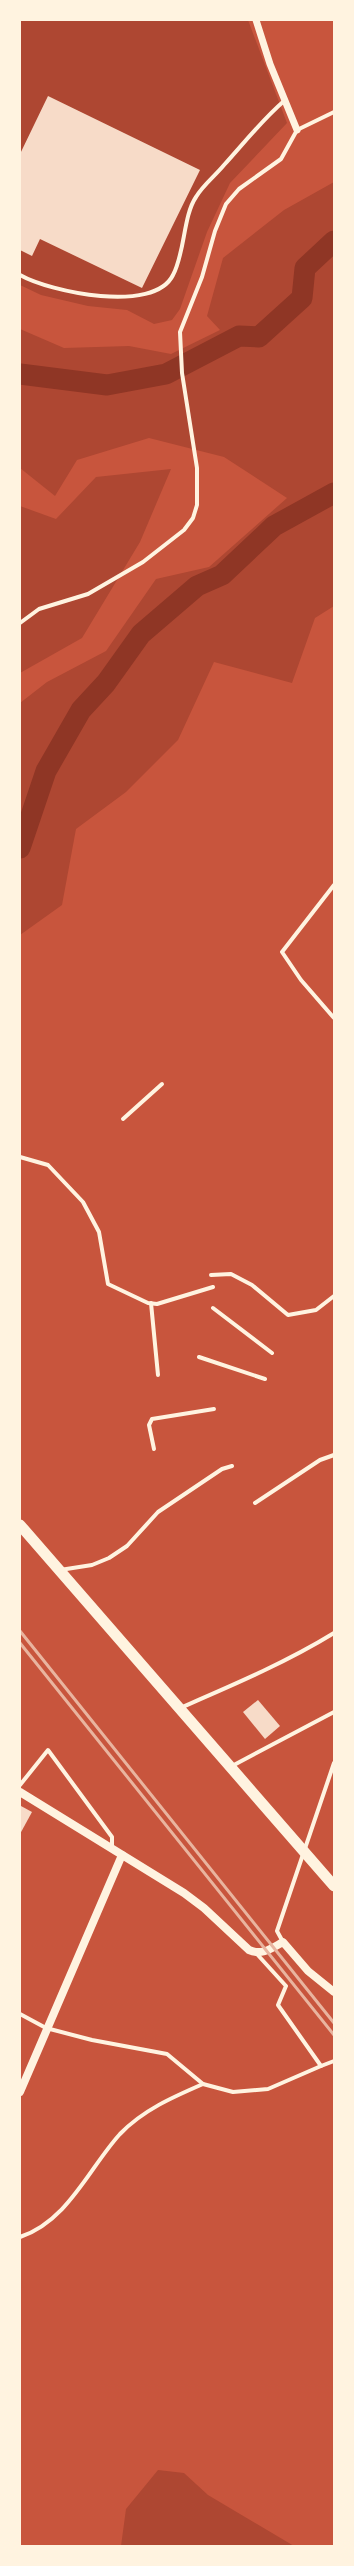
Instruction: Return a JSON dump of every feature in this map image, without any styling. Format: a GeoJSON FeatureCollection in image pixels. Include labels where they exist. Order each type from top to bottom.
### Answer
{"type":"FeatureCollection","features":[{"type":"Feature","properties":{"kind":"highway"},"geometry":{"type":"LineString","coordinates":[[20,1525],[334,1886]]}},
{"type":"Feature","properties":{"kind":"main road"},"geometry":{"type":"LineString","coordinates":[[21,1792],[184,1893],[204,1908],[249,1950],[256,1953],[266,1951],[283,1942],[315,1978],[334,1992]]}},
{"type":"Feature","properties":{"kind":"main road"},"geometry":{"type":"LineString","coordinates":[[20,2092],[46,2028],[122,1855]]}},
{"type":"Feature","properties":{"kind":"street"},"geometry":{"type":"LineString","coordinates":[[256,20],[284,101],[297,130]]}},
{"type":"Feature","properties":{"kind":"street"},"geometry":{"type":"LineString","coordinates":[[20,275],[55,289],[87,294],[122,296],[152,294],[165,286],[173,276],[179,260],[195,198],[268,115],[284,101]]}},
{"type":"Feature","properties":{"kind":"street"},"geometry":{"type":"LineString","coordinates":[[20,623],[39,609],[88,594],[143,562],[184,530],[193,518],[197,505],[197,468],[182,373],[180,332],[202,277],[215,231],[226,204],[239,189],[281,159],[297,130],[334,112]]}},
{"type":"Feature","properties":{"kind":"street"},"geometry":{"type":"LineString","coordinates":[[334,885],[282,952],[301,980],[334,1018]]}},
{"type":"Feature","properties":{"kind":"street"},"geometry":{"type":"LineString","coordinates":[[123,1118],[162,1084]]}},
{"type":"Feature","properties":{"kind":"street"},"geometry":{"type":"LineString","coordinates":[[20,1156],[48,1165],[83,1202],[99,1232],[108,1284],[150,1303],[169,1303],[213,1287]]}},
{"type":"Feature","properties":{"kind":"street"},"geometry":{"type":"LineString","coordinates":[[211,1275],[231,1274],[252,1286],[288,1315],[316,1310],[334,1296]]}},
{"type":"Feature","properties":{"kind":"street"},"geometry":{"type":"LineString","coordinates":[[150,1303],[158,1375]]}},
{"type":"Feature","properties":{"kind":"street"},"geometry":{"type":"LineString","coordinates":[[213,1308],[272,1353]]}},
{"type":"Feature","properties":{"kind":"street"},"geometry":{"type":"LineString","coordinates":[[199,1357],[265,1379]]}},
{"type":"Feature","properties":{"kind":"street"},"geometry":{"type":"LineString","coordinates":[[154,1449],[149,1425],[152,1419],[214,1409]]}},
{"type":"Feature","properties":{"kind":"street"},"geometry":{"type":"LineString","coordinates":[[255,1503],[320,1460],[334,1455]]}},
{"type":"Feature","properties":{"kind":"street"},"geometry":{"type":"LineString","coordinates":[[60,1570],[92,1565],[109,1558],[127,1546],[158,1512],[222,1469],[232,1466]]}},
{"type":"Feature","properties":{"kind":"street"},"geometry":{"type":"LineString","coordinates":[[180,1708],[248,1678],[310,1648],[334,1633]]}},
{"type":"Feature","properties":{"kind":"street"},"geometry":{"type":"LineString","coordinates":[[231,1766],[334,1712]]}},
{"type":"Feature","properties":{"kind":"street"},"geometry":{"type":"LineString","coordinates":[[21,1792],[48,1750],[112,1837],[113,1849]]}},
{"type":"Feature","properties":{"kind":"street"},"geometry":{"type":"LineString","coordinates":[[283,1942],[277,1931],[303,1850],[334,1763]]}},
{"type":"Feature","properties":{"kind":"street"},"geometry":{"type":"LineString","coordinates":[[256,1953],[286,1986],[278,2005],[321,2066]]}},
{"type":"Feature","properties":{"kind":"street"},"geometry":{"type":"LineString","coordinates":[[20,2014],[46,2028],[92,2040],[167,2054],[203,2084],[233,2092],[268,2089],[334,2061]]}},
{"type":"Feature","properties":{"kind":"street"},"geometry":{"type":"LineString","coordinates":[[20,2237],[28,2234],[63,2208],[120,2134],[140,2115],[203,2084]]}},
{"type":"Feature","properties":{"kind":"shaded area"},"geometry":{"type":"Polygon","coordinates":[[[20,20],[248,20],[287,123],[230,183],[207,232],[180,309],[172,320],[154,324],[127,310],[88,306],[41,295],[20,285],[20,20]]]}},
{"type":"Feature","properties":{"kind":"shaded area"},"geometry":{"type":"Polygon","coordinates":[[[334,182],[334,606],[315,618],[292,683],[214,662],[178,740],[126,792],[76,829],[62,905],[20,935],[20,703],[47,682],[106,651],[156,579],[209,567],[287,498],[224,457],[149,438],[77,460],[55,496],[20,468],[20,329],[64,348],[129,346],[171,354],[220,330],[207,316],[223,258],[284,210],[334,182]]]}},
{"type":"Feature","properties":{"kind":"shaded area"},"geometry":{"type":"Polygon","coordinates":[[[171,469],[140,542],[82,638],[20,673],[20,506],[56,519],[96,477],[171,469]]]}},
{"type":"Feature","properties":{"kind":"shaded area"},"geometry":{"type":"Polygon","coordinates":[[[158,2470],[184,2473],[208,2495],[294,2546],[121,2546],[126,2509],[158,2470]]]}},
{"type":"Feature","properties":{"kind":"building"},"geometry":{"type":"Polygon","coordinates":[[[48,96],[200,170],[142,288],[40,239],[32,256],[20,250],[20,154],[48,96]]]}},
{"type":"Feature","properties":{"kind":"building"},"geometry":{"type":"Polygon","coordinates":[[[258,1700],[280,1726],[265,1739],[243,1712],[258,1700]]]}},
{"type":"Feature","properties":{"kind":"building"},"geometry":{"type":"Polygon","coordinates":[[[21,1806],[32,1812],[20,1834],[20,1809],[21,1806]]]}},
{"type":"Feature","properties":{"kind":"waterway"},"geometry":{"type":"LineString","coordinates":[[20,374],[107,385],[166,374],[239,336],[259,337],[302,298],[305,268],[334,241]]}},
{"type":"Feature","properties":{"kind":"waterway"},"geometry":{"type":"LineString","coordinates":[[20,848],[46,771],[81,710],[106,683],[141,634],[197,586],[222,575],[274,526],[334,493]]}},
{"type":"Feature","properties":{"kind":"railway"},"geometry":{"type":"LineString","coordinates":[[20,1631],[334,2023]]}},
{"type":"Feature","properties":{"kind":"railway"},"geometry":{"type":"LineString","coordinates":[[20,1643],[334,2035]]}}]}
